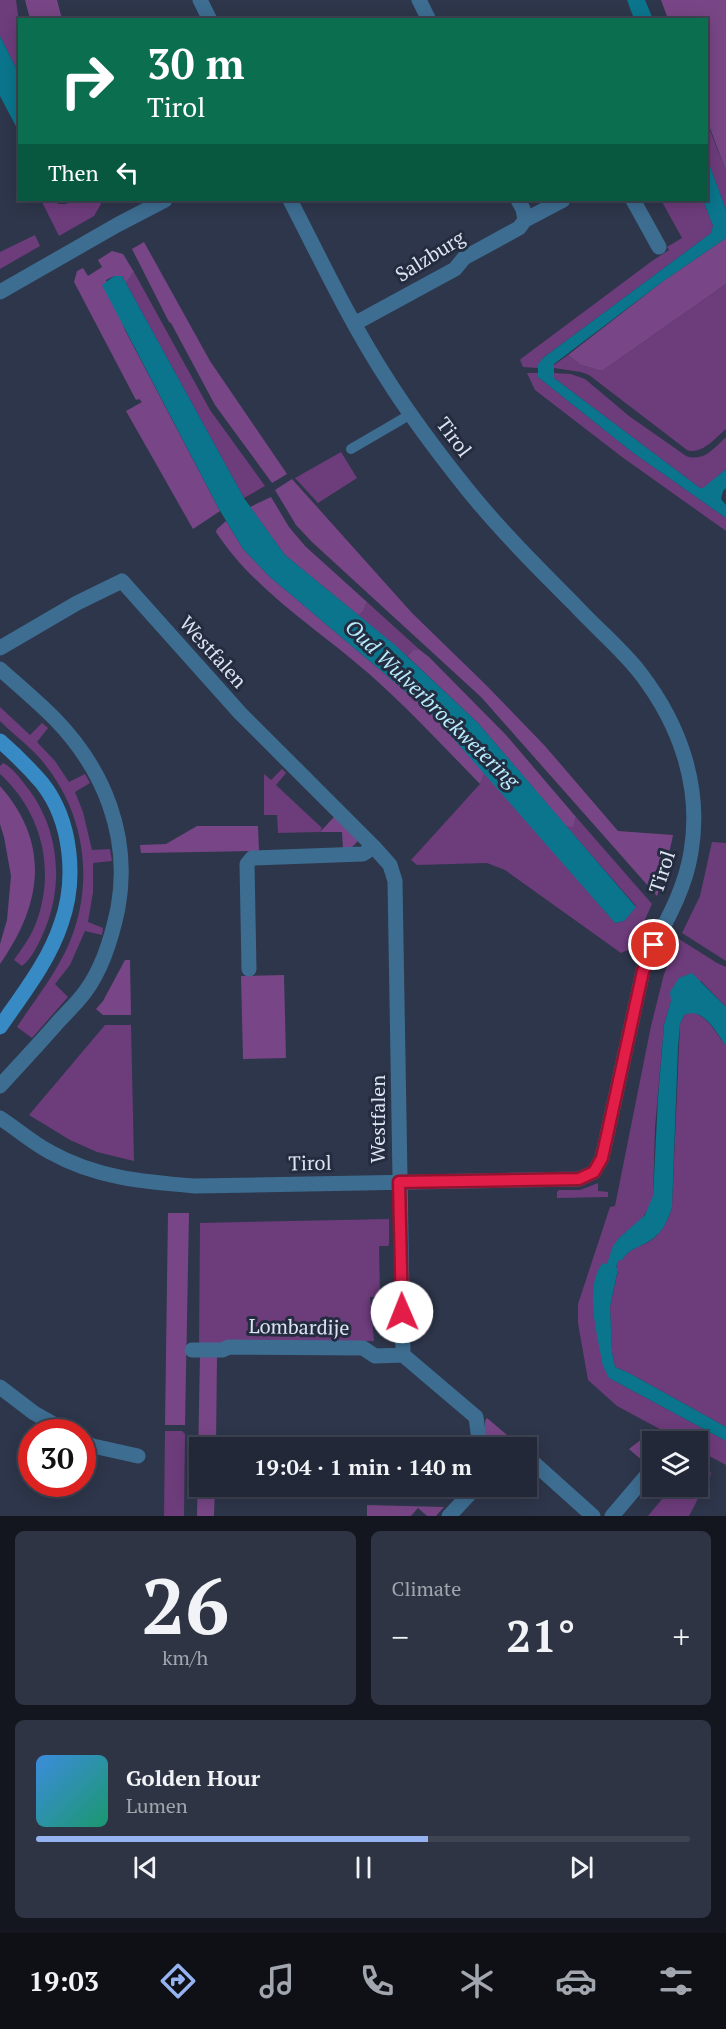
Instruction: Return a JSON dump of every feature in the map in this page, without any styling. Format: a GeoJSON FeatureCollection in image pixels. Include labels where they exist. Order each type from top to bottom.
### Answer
{"type":"FeatureCollection","features":[{"type":"Feature","properties":{"kind":"street"},"geometry":{"type":"LineString","coordinates":[[200,0],[209,18]]}},
{"type":"Feature","properties":{"kind":"street"},"geometry":{"type":"LineString","coordinates":[[419,0],[428,18]]}},
{"type":"Feature","properties":{"kind":"street"},"geometry":{"type":"LineString","coordinates":[[0,292],[163,201]]}},
{"type":"Feature","properties":{"kind":"street","name":"Tirol"},"geometry":{"type":"LineString","coordinates":[[0,1118],[50,1152],[83,1167],[139,1182],[195,1186],[579,1179],[594,1172],[602,1158],[646,960],[679,897],[691,853],[694,818],[692,787],[681,746],[662,704],[639,672],[536,566],[475,498],[411,414],[386,378],[354,324],[291,201]]}},
{"type":"Feature","properties":{"kind":"street"},"geometry":{"type":"LineString","coordinates":[[519,201],[525,220]]}},
{"type":"Feature","properties":{"kind":"street","name":"Salzburg"},"geometry":{"type":"LineString","coordinates":[[354,324],[455,269],[465,258],[519,228],[525,220],[561,201]]}},
{"type":"Feature","properties":{"kind":"street"},"geometry":{"type":"LineString","coordinates":[[634,201],[659,247]]}},
{"type":"Feature","properties":{"kind":"street","name":"Westfalen"},"geometry":{"type":"LineString","coordinates":[[0,648],[77,603],[122,581],[240,713],[390,865],[395,881],[399,1182]]}},
{"type":"Feature","properties":{"kind":"street"},"geometry":{"type":"LineString","coordinates":[[0,669],[54,718],[86,756],[102,784],[111,807],[122,856],[121,891],[114,925],[104,957],[86,992],[0,1086]]}},
{"type":"Feature","properties":{"kind":"street"},"geometry":{"type":"LineString","coordinates":[[0,741],[43,785],[51,799],[68,844],[69,871],[68,896],[61,925],[48,954],[0,1027]]}},
{"type":"Feature","properties":{"kind":"street"},"geometry":{"type":"LineString","coordinates":[[249,969],[247,864],[252,858],[363,855],[374,847]]}},
{"type":"Feature","properties":{"kind":"street"},"geometry":{"type":"LineString","coordinates":[[399,1182],[403,1355],[476,1417],[479,1437]]}},
{"type":"Feature","properties":{"kind":"street","name":"Lombardije"},"geometry":{"type":"LineString","coordinates":[[192,1350],[222,1350],[229,1347],[363,1348],[375,1356],[403,1355]]}},
{"type":"Feature","properties":{"kind":"street"},"geometry":{"type":"LineString","coordinates":[[0,1387],[45,1419]]}},
{"type":"Feature","properties":{"kind":"street"},"geometry":{"type":"LineString","coordinates":[[96,1447],[138,1456]]}},
{"type":"Feature","properties":{"kind":"street"},"geometry":{"type":"LineString","coordinates":[[537,1466],[592,1516]]}},
{"type":"Feature","properties":{"kind":"street"},"geometry":{"type":"LineString","coordinates":[[612,1516],[642,1481]]}},
{"type":"Feature","properties":{"kind":"street"},"geometry":{"type":"LineString","coordinates":[[449,1516],[467,1497]]}},
{"type":"Feature","properties":{"kind":"lane"},"geometry":{"type":"LineString","coordinates":[[351,449],[411,414]]}},
{"type":"Feature","properties":{"kind":"shaded area"},"geometry":{"type":"Polygon","coordinates":[[[0,0],[16,0],[18,18],[18,72],[0,36],[0,0]]]}},
{"type":"Feature","properties":{"kind":"shaded area"},"geometry":{"type":"Polygon","coordinates":[[[25,0],[57,0],[62,18],[30,18],[25,0]]]}},
{"type":"Feature","properties":{"kind":"shaded area"},"geometry":{"type":"Polygon","coordinates":[[[661,0],[726,0],[726,171],[708,123],[708,18],[668,18],[661,0]]]}},
{"type":"Feature","properties":{"kind":"shaded area"},"geometry":{"type":"Polygon","coordinates":[[[708,125],[726,171],[726,210],[708,161],[708,125]]]}},
{"type":"Feature","properties":{"kind":"shaded area"},"geometry":{"type":"Polygon","coordinates":[[[42,201],[66,204],[73,201],[100,201],[101,204],[94,216],[59,236],[42,201]]]}},
{"type":"Feature","properties":{"kind":"shaded area"},"geometry":{"type":"Polygon","coordinates":[[[662,201],[703,201],[713,226],[711,233],[543,358],[538,368],[523,367],[520,360],[522,358],[682,238],[662,201]]]}},
{"type":"Feature","properties":{"kind":"shaded area"},"geometry":{"type":"Polygon","coordinates":[[[35,235],[40,246],[0,269],[0,252],[35,235]]]}},
{"type":"Feature","properties":{"kind":"shaded area"},"geometry":{"type":"Polygon","coordinates":[[[726,238],[726,284],[602,371],[581,365],[568,355],[662,282],[726,238]]]}},
{"type":"Feature","properties":{"kind":"shaded area"},"geometry":{"type":"Polygon","coordinates":[[[144,242],[210,361],[287,474],[272,483],[215,405],[169,322],[132,249],[144,242]]]}},
{"type":"Feature","properties":{"kind":"shaded area"},"geometry":{"type":"Polygon","coordinates":[[[112,251],[123,254],[134,272],[126,283],[122,276],[114,276],[106,280],[125,330],[220,511],[193,529],[126,411],[142,402],[139,399],[136,400],[74,282],[77,271],[83,268],[88,276],[102,267],[98,260],[112,251]]]}},
{"type":"Feature","properties":{"kind":"shaded area"},"geometry":{"type":"Polygon","coordinates":[[[134,272],[210,410],[265,486],[244,498],[126,283],[134,272]]]}},
{"type":"Feature","properties":{"kind":"shaded area"},"geometry":{"type":"Polygon","coordinates":[[[726,284],[726,429],[703,448],[687,450],[589,375],[554,368],[554,365],[568,355],[581,365],[602,371],[726,284]]]}},
{"type":"Feature","properties":{"kind":"shaded area"},"geometry":{"type":"Polygon","coordinates":[[[527,373],[538,373],[538,377],[632,452],[726,518],[726,531],[622,457],[535,390],[527,373]]]}},
{"type":"Feature","properties":{"kind":"shaded area"},"geometry":{"type":"Polygon","coordinates":[[[553,373],[571,374],[585,379],[629,416],[686,456],[703,456],[726,437],[726,469],[703,489],[700,488],[554,378],[553,373]]]}},
{"type":"Feature","properties":{"kind":"shaded area"},"geometry":{"type":"Polygon","coordinates":[[[341,452],[357,478],[318,503],[295,478],[341,452]]]}},
{"type":"Feature","properties":{"kind":"shaded area"},"geometry":{"type":"Polygon","coordinates":[[[292,479],[412,613],[545,746],[618,831],[673,835],[665,873],[655,871],[652,880],[661,884],[657,896],[481,697],[296,525],[275,490],[292,479]]]}},
{"type":"Feature","properties":{"kind":"shaded area"},"geometry":{"type":"Polygon","coordinates":[[[271,497],[289,527],[305,546],[367,602],[363,612],[358,615],[285,555],[250,507],[271,497]]]}},
{"type":"Feature","properties":{"kind":"shaded area"},"geometry":{"type":"Polygon","coordinates":[[[226,521],[243,549],[270,577],[430,712],[485,772],[480,784],[382,685],[286,607],[248,572],[216,532],[226,521]]]}},
{"type":"Feature","properties":{"kind":"shaded area"},"geometry":{"type":"Polygon","coordinates":[[[367,602],[420,650],[413,650],[407,656],[358,615],[363,612],[367,602]]]}},
{"type":"Feature","properties":{"kind":"shaded area"},"geometry":{"type":"Polygon","coordinates":[[[413,650],[420,650],[429,657],[506,735],[576,817],[573,827],[566,826],[478,723],[407,656],[413,650]]]}},
{"type":"Feature","properties":{"kind":"shaded area"},"geometry":{"type":"Polygon","coordinates":[[[0,707],[30,735],[42,723],[48,728],[37,742],[55,761],[69,782],[85,774],[90,783],[75,792],[83,812],[92,850],[110,849],[112,861],[93,863],[93,892],[88,922],[103,928],[102,935],[85,931],[70,965],[55,984],[68,997],[32,1038],[17,1027],[51,978],[68,946],[82,899],[82,851],[69,804],[58,782],[28,746],[0,721],[0,707]]]}},
{"type":"Feature","properties":{"kind":"shaded area"},"geometry":{"type":"Polygon","coordinates":[[[3,763],[16,773],[37,802],[46,820],[55,858],[54,898],[49,917],[36,948],[22,966],[14,960],[36,923],[45,883],[44,863],[35,824],[26,806],[0,774],[0,766],[3,763]]]}},
{"type":"Feature","properties":{"kind":"shaded area"},"geometry":{"type":"Polygon","coordinates":[[[282,769],[286,773],[276,785],[322,828],[320,832],[278,833],[277,815],[264,815],[264,774],[271,780],[282,769]]]}},
{"type":"Feature","properties":{"kind":"shaded area"},"geometry":{"type":"Polygon","coordinates":[[[485,772],[615,923],[624,921],[636,906],[566,826],[573,826],[576,817],[652,904],[632,948],[621,953],[505,870],[487,863],[417,865],[411,860],[480,784],[485,772]]]}},
{"type":"Feature","properties":{"kind":"shaded area"},"geometry":{"type":"Polygon","coordinates":[[[0,786],[16,808],[27,830],[33,852],[35,874],[32,897],[25,919],[0,964],[0,944],[7,920],[11,876],[0,824],[0,786]]]}},
{"type":"Feature","properties":{"kind":"shaded area"},"geometry":{"type":"Polygon","coordinates":[[[334,817],[359,840],[349,850],[343,849],[342,832],[320,832],[334,817]]]}},
{"type":"Feature","properties":{"kind":"shaded area"},"geometry":{"type":"Polygon","coordinates":[[[197,826],[258,826],[259,851],[141,853],[140,845],[166,844],[197,826]]]}},
{"type":"Feature","properties":{"kind":"shaded area"},"geometry":{"type":"Polygon","coordinates":[[[712,842],[726,843],[726,961],[682,933],[700,896],[712,842]]]}},
{"type":"Feature","properties":{"kind":"shaded area"},"geometry":{"type":"Polygon","coordinates":[[[679,939],[726,967],[726,1007],[701,981],[671,1001],[664,1025],[655,1128],[653,1196],[649,1208],[640,1221],[619,1238],[607,1265],[609,1378],[707,1431],[663,1431],[617,1406],[588,1380],[578,1323],[578,1304],[610,1207],[615,1206],[651,1026],[664,974],[679,939]]]}},
{"type":"Feature","properties":{"kind":"shaded area"},"geometry":{"type":"Polygon","coordinates":[[[125,960],[130,960],[131,1015],[103,1015],[96,1009],[103,1001],[125,960]]]}},
{"type":"Feature","properties":{"kind":"shaded area"},"geometry":{"type":"Polygon","coordinates":[[[284,975],[286,1058],[243,1059],[241,976],[284,975]]]}},
{"type":"Feature","properties":{"kind":"shaded area"},"geometry":{"type":"Polygon","coordinates":[[[691,1012],[702,1017],[726,1046],[726,1427],[615,1367],[612,1352],[610,1307],[619,1259],[622,1260],[630,1251],[656,1236],[666,1222],[672,1207],[680,1024],[684,1015],[691,1012]]]}},
{"type":"Feature","properties":{"kind":"shaded area"},"geometry":{"type":"Polygon","coordinates":[[[105,1025],[131,1025],[134,1161],[97,1152],[70,1140],[29,1115],[105,1025]]]}},
{"type":"Feature","properties":{"kind":"shaded area"},"geometry":{"type":"Polygon","coordinates":[[[598,1183],[598,1191],[608,1192],[608,1197],[557,1198],[559,1190],[580,1190],[598,1183]]]}},
{"type":"Feature","properties":{"kind":"shaded area"},"geometry":{"type":"Polygon","coordinates":[[[168,1213],[189,1213],[185,1425],[165,1425],[168,1213]]]}},
{"type":"Feature","properties":{"kind":"shaded area"},"geometry":{"type":"Polygon","coordinates":[[[389,1219],[389,1244],[379,1246],[380,1297],[370,1297],[374,1341],[224,1341],[218,1346],[199,1346],[200,1223],[389,1219]]]}},
{"type":"Feature","properties":{"kind":"shaded area"},"geometry":{"type":"Polygon","coordinates":[[[200,1353],[217,1353],[216,1437],[198,1437],[200,1353]]]}},
{"type":"Feature","properties":{"kind":"shaded area"},"geometry":{"type":"Polygon","coordinates":[[[487,1418],[509,1437],[485,1437],[487,1418]]]}},
{"type":"Feature","properties":{"kind":"shaded area"},"geometry":{"type":"Polygon","coordinates":[[[165,1431],[182,1431],[185,1434],[184,1516],[164,1516],[165,1431]]]}},
{"type":"Feature","properties":{"kind":"shaded area"},"geometry":{"type":"Polygon","coordinates":[[[708,1431],[726,1441],[726,1465],[708,1455],[708,1431]]]}},
{"type":"Feature","properties":{"kind":"shaded area"},"geometry":{"type":"Polygon","coordinates":[[[642,1439],[642,1460],[629,1449],[642,1439]]]}},
{"type":"Feature","properties":{"kind":"shaded area"},"geometry":{"type":"Polygon","coordinates":[[[708,1466],[709,1467],[711,1474],[708,1480],[708,1466]]]}},
{"type":"Feature","properties":{"kind":"shaded area"},"geometry":{"type":"Polygon","coordinates":[[[197,1497],[215,1497],[214,1516],[197,1516],[197,1497]]]}},
{"type":"Feature","properties":{"kind":"shaded area"},"geometry":{"type":"Polygon","coordinates":[[[664,1497],[699,1497],[689,1516],[648,1516],[664,1497]]]}},
{"type":"Feature","properties":{"kind":"shaded area"},"geometry":{"type":"Polygon","coordinates":[[[367,1505],[444,1507],[436,1516],[427,1516],[418,1508],[411,1516],[367,1516],[367,1505]]]}},
{"type":"Feature","properties":{"kind":"water"},"geometry":{"type":"Polygon","coordinates":[[[627,0],[645,0],[653,18],[634,18],[627,0]]]}},
{"type":"Feature","properties":{"kind":"water"},"geometry":{"type":"Polygon","coordinates":[[[0,36],[18,72],[18,130],[0,96],[0,36]]]}},
{"type":"Feature","properties":{"kind":"water"},"geometry":{"type":"Polygon","coordinates":[[[708,161],[726,210],[726,238],[662,282],[554,364],[554,378],[700,488],[726,469],[726,488],[721,499],[726,505],[726,518],[632,452],[538,377],[538,365],[543,358],[711,233],[713,226],[703,201],[708,201],[708,161]]]}},
{"type":"Feature","properties":{"kind":"water","name":"Oud Wulverbroekwetering"},"geometry":{"type":"Polygon","coordinates":[[[114,276],[122,276],[244,498],[285,555],[395,645],[478,723],[636,907],[624,921],[615,923],[430,712],[270,577],[243,549],[219,509],[102,285],[114,276]]]}},
{"type":"Feature","properties":{"kind":"water"},"geometry":{"type":"Polygon","coordinates":[[[692,973],[726,1007],[726,1046],[703,1017],[691,1013],[684,1015],[680,1024],[678,1047],[672,1207],[659,1233],[619,1260],[616,1267],[618,1269],[610,1307],[612,1352],[615,1367],[726,1427],[726,1441],[609,1378],[603,1366],[594,1313],[593,1298],[597,1273],[603,1263],[607,1264],[613,1246],[619,1238],[645,1215],[653,1196],[664,1025],[671,1001],[670,992],[679,978],[692,973]]]}},
{"type":"Feature","properties":{"kind":"route"},"geometry":{"type":"LineString","coordinates":[[402,1312],[399,1182],[579,1179],[594,1172],[602,1158],[643,971],[654,945]]}}]}
